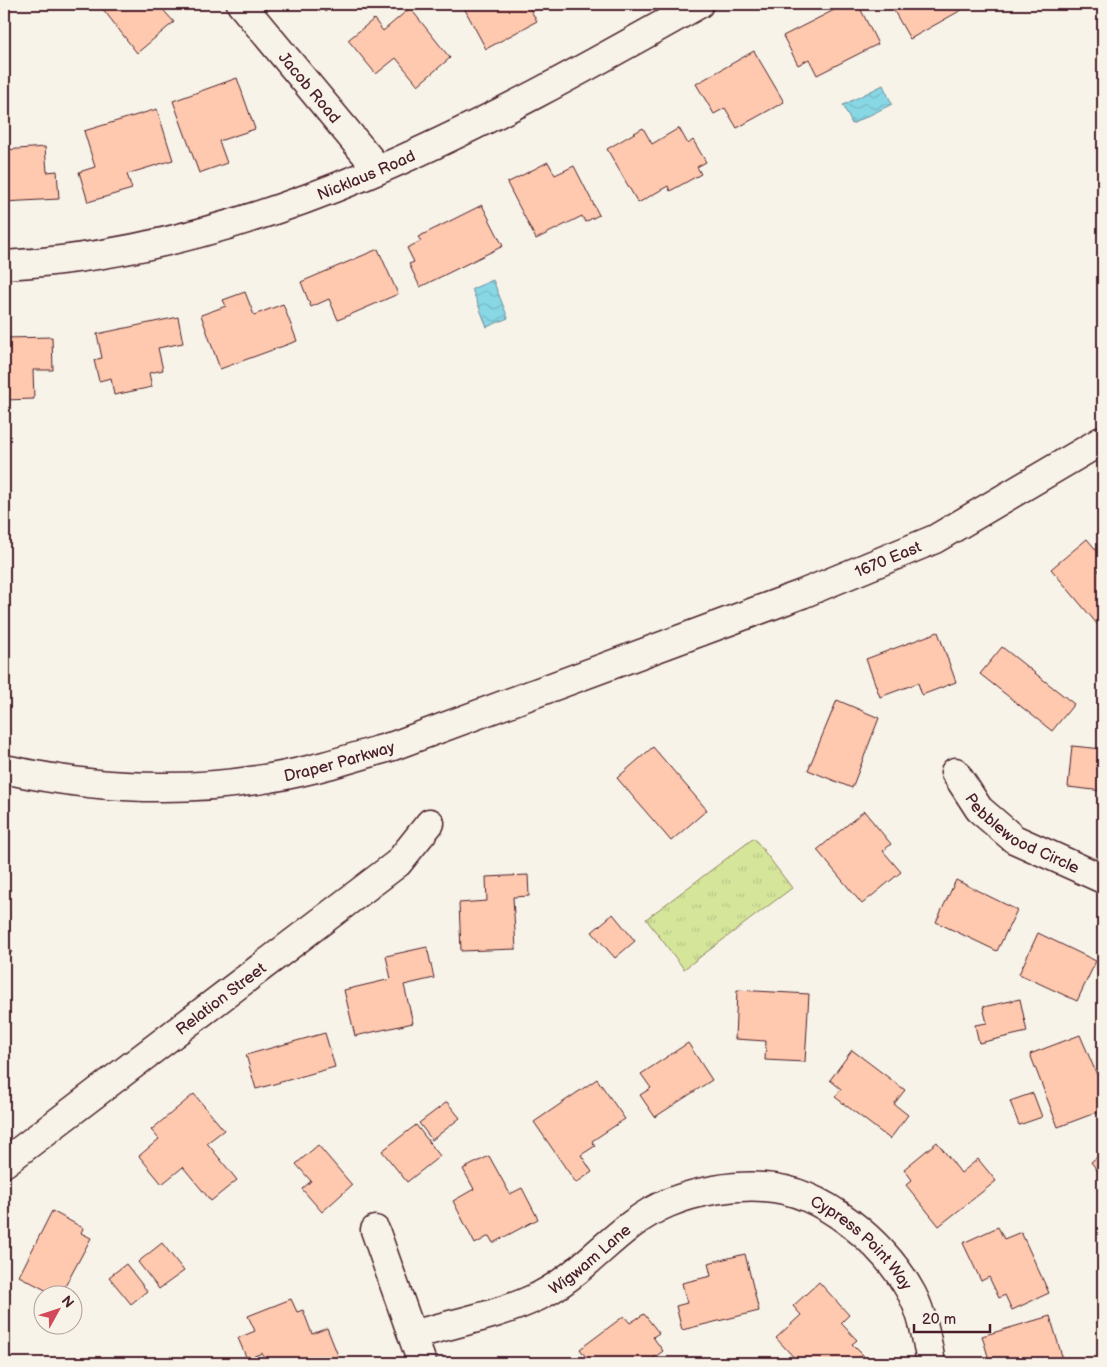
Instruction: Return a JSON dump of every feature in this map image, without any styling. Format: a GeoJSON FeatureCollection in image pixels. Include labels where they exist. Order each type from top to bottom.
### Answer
{"type":"FeatureCollection","features":[{"type":"Feature","properties":{"kind":"street","name":"Jacob Road"},"geometry":{"type":"LineString","coordinates":[[240,4],[378,169]]}},
{"type":"Feature","properties":{"kind":"street","name":"Nicklaus Road"},"geometry":{"type":"LineString","coordinates":[[4,265],[95,257],[162,243],[236,224],[316,196],[547,90],[699,4]]}},
{"type":"Feature","properties":{"kind":"street","name":"1670 East"},"geometry":{"type":"LineString","coordinates":[[658,647],[802,594],[935,539],[1103,440]]}},
{"type":"Feature","properties":{"kind":"street","name":"Draper Parkway"},"geometry":{"type":"LineString","coordinates":[[4,769],[140,788],[198,786],[257,780],[325,766],[393,746],[658,647]]}},
{"type":"Feature","properties":{"kind":"street","name":"Pebblewood Circle"},"geometry":{"type":"LineString","coordinates":[[955,772],[979,808],[1014,839],[1103,879]]}},
{"type":"Feature","properties":{"kind":"street","name":"Relation Street"},"geometry":{"type":"LineString","coordinates":[[4,1163],[398,863],[430,823]]}},
{"type":"Feature","properties":{"kind":"street","name":"Wigwam Lane"},"geometry":{"type":"LineString","coordinates":[[413,1335],[512,1307],[539,1296],[564,1282],[590,1262],[639,1218],[667,1203],[697,1193],[729,1188],[765,1187]]}},
{"type":"Feature","properties":{"kind":"street","name":"Cypress Point Way"},"geometry":{"type":"LineString","coordinates":[[765,1187],[795,1194],[828,1208],[862,1231],[890,1260],[912,1295],[926,1333],[931,1363]]}},
{"type":"Feature","properties":{"kind":"street"},"geometry":{"type":"LineString","coordinates":[[375,1230],[422,1363]]}},
{"type":"Feature","properties":{"kind":"green space"},"geometry":{"type":"Polygon","coordinates":[[[754,838],[792,888],[684,969],[646,919],[754,838]]]}},
{"type":"Feature","properties":{"kind":"water"},"geometry":{"type":"Polygon","coordinates":[[[883,85],[892,104],[852,124],[843,105],[883,85]]]}},
{"type":"Feature","properties":{"kind":"water"},"geometry":{"type":"Polygon","coordinates":[[[493,280],[508,318],[487,327],[472,289],[493,280]]]}},
{"type":"Feature","properties":{"kind":"building"},"geometry":{"type":"Polygon","coordinates":[[[99,4],[158,4],[174,22],[137,53],[99,4]]]}},
{"type":"Feature","properties":{"kind":"building"},"geometry":{"type":"Polygon","coordinates":[[[318,4],[335,4],[325,12],[318,4]]]}},
{"type":"Feature","properties":{"kind":"building"},"geometry":{"type":"Polygon","coordinates":[[[467,4],[527,4],[537,21],[486,49],[463,6],[467,4]]]}},
{"type":"Feature","properties":{"kind":"building"},"geometry":{"type":"Polygon","coordinates":[[[846,4],[858,4],[878,44],[817,75],[809,59],[798,65],[783,36],[846,4]]]}},
{"type":"Feature","properties":{"kind":"building"},"geometry":{"type":"Polygon","coordinates":[[[890,4],[972,4],[910,39],[890,4]]]}},
{"type":"Feature","properties":{"kind":"building"},"geometry":{"type":"Polygon","coordinates":[[[410,8],[450,58],[418,85],[396,58],[376,74],[348,40],[374,19],[383,31],[410,8]]]}},
{"type":"Feature","properties":{"kind":"building"},"geometry":{"type":"Polygon","coordinates":[[[754,51],[784,102],[737,128],[725,108],[714,114],[696,84],[754,51]]]}},
{"type":"Feature","properties":{"kind":"building"},"geometry":{"type":"Polygon","coordinates":[[[237,78],[255,129],[219,141],[227,163],[199,173],[173,101],[237,78]]]}},
{"type":"Feature","properties":{"kind":"building"},"geometry":{"type":"Polygon","coordinates":[[[157,109],[173,160],[127,174],[132,189],[88,202],[79,172],[95,167],[84,131],[157,109]]]}},
{"type":"Feature","properties":{"kind":"building"},"geometry":{"type":"Polygon","coordinates":[[[643,128],[652,144],[679,128],[688,144],[693,140],[706,162],[697,167],[701,174],[670,191],[668,186],[638,203],[607,149],[643,128]]]}},
{"type":"Feature","properties":{"kind":"building"},"geometry":{"type":"Polygon","coordinates":[[[45,147],[47,172],[57,171],[59,199],[4,202],[4,150],[45,147]]]}},
{"type":"Feature","properties":{"kind":"building"},"geometry":{"type":"Polygon","coordinates":[[[548,162],[555,175],[574,166],[599,215],[585,222],[582,216],[536,239],[507,183],[548,162]]]}},
{"type":"Feature","properties":{"kind":"building"},"geometry":{"type":"Polygon","coordinates":[[[482,205],[503,246],[420,287],[409,264],[414,262],[407,248],[421,241],[418,237],[482,205]]]}},
{"type":"Feature","properties":{"kind":"building"},"geometry":{"type":"Polygon","coordinates":[[[378,249],[398,294],[338,320],[329,299],[311,307],[301,282],[378,249]]]}},
{"type":"Feature","properties":{"kind":"building"},"geometry":{"type":"Polygon","coordinates":[[[245,292],[254,315],[283,304],[297,341],[220,369],[201,315],[226,306],[223,300],[245,292]]]}},
{"type":"Feature","properties":{"kind":"building"},"geometry":{"type":"Polygon","coordinates":[[[178,317],[183,343],[158,348],[163,370],[149,373],[152,387],[114,395],[111,378],[99,381],[94,360],[102,358],[97,334],[178,317]]]}},
{"type":"Feature","properties":{"kind":"building"},"geometry":{"type":"Polygon","coordinates":[[[52,337],[53,370],[33,370],[34,399],[4,400],[4,338],[52,337]]]}},
{"type":"Feature","properties":{"kind":"building"},"geometry":{"type":"Polygon","coordinates":[[[1087,539],[1103,558],[1103,565],[1098,570],[1103,577],[1103,631],[1051,569],[1087,539]]]}},
{"type":"Feature","properties":{"kind":"building"},"geometry":{"type":"Polygon","coordinates":[[[938,632],[956,682],[922,695],[918,683],[880,697],[866,659],[938,632]]]}},
{"type":"Feature","properties":{"kind":"building"},"geometry":{"type":"Polygon","coordinates":[[[1002,647],[1074,704],[1052,731],[980,674],[1002,647]]]}},
{"type":"Feature","properties":{"kind":"building"},"geometry":{"type":"Polygon","coordinates":[[[837,700],[879,718],[852,788],[808,770],[837,700]]]}},
{"type":"Feature","properties":{"kind":"building"},"geometry":{"type":"Polygon","coordinates":[[[1072,746],[1103,749],[1103,791],[1068,787],[1072,746]]]}},
{"type":"Feature","properties":{"kind":"building"},"geometry":{"type":"Polygon","coordinates":[[[653,747],[707,810],[671,841],[617,778],[653,747]]]}},
{"type":"Feature","properties":{"kind":"building"},"geometry":{"type":"Polygon","coordinates":[[[864,811],[891,844],[883,851],[901,872],[862,904],[817,850],[864,811]]]}},
{"type":"Feature","properties":{"kind":"building"},"geometry":{"type":"Polygon","coordinates":[[[528,875],[529,896],[513,897],[516,949],[461,951],[459,903],[487,901],[486,877],[528,875]]]}},
{"type":"Feature","properties":{"kind":"building"},"geometry":{"type":"Polygon","coordinates":[[[956,880],[1017,910],[997,951],[936,922],[956,880]]]}},
{"type":"Feature","properties":{"kind":"building"},"geometry":{"type":"Polygon","coordinates":[[[613,914],[635,941],[615,958],[592,932],[613,914]]]}},
{"type":"Feature","properties":{"kind":"building"},"geometry":{"type":"Polygon","coordinates":[[[1038,933],[1096,961],[1077,1001],[1019,974],[1038,933]]]}},
{"type":"Feature","properties":{"kind":"building"},"geometry":{"type":"Polygon","coordinates":[[[4,942],[12,952],[4,959],[4,942]]]}},
{"type":"Feature","properties":{"kind":"building"},"geometry":{"type":"Polygon","coordinates":[[[427,947],[434,978],[404,985],[413,1023],[355,1036],[344,990],[391,979],[386,956],[427,947]]]}},
{"type":"Feature","properties":{"kind":"building"},"geometry":{"type":"Polygon","coordinates":[[[737,990],[809,994],[805,1062],[765,1060],[766,1041],[735,1039],[737,990]]]}},
{"type":"Feature","properties":{"kind":"building"},"geometry":{"type":"Polygon","coordinates":[[[1020,999],[1027,1032],[979,1043],[975,1025],[987,1023],[983,1007],[1020,999]]]}},
{"type":"Feature","properties":{"kind":"building"},"geometry":{"type":"Polygon","coordinates":[[[325,1033],[335,1067],[256,1089],[246,1055],[325,1033]]]}},
{"type":"Feature","properties":{"kind":"building"},"geometry":{"type":"Polygon","coordinates":[[[1080,1035],[1103,1089],[1103,1110],[1058,1127],[1030,1054],[1080,1035]]]}},
{"type":"Feature","properties":{"kind":"building"},"geometry":{"type":"Polygon","coordinates":[[[688,1043],[712,1080],[655,1117],[640,1095],[651,1088],[641,1074],[688,1043]]]}},
{"type":"Feature","properties":{"kind":"building"},"geometry":{"type":"Polygon","coordinates":[[[852,1050],[905,1090],[894,1104],[908,1115],[890,1139],[835,1097],[841,1089],[830,1080],[852,1050]]]}},
{"type":"Feature","properties":{"kind":"building"},"geometry":{"type":"Polygon","coordinates":[[[597,1079],[625,1119],[592,1141],[595,1146],[581,1155],[592,1172],[576,1183],[534,1122],[597,1079]]]}},
{"type":"Feature","properties":{"kind":"building"},"geometry":{"type":"Polygon","coordinates":[[[1033,1093],[1042,1117],[1019,1125],[1010,1101],[1033,1093]]]}},
{"type":"Feature","properties":{"kind":"building"},"geometry":{"type":"Polygon","coordinates":[[[194,1094],[224,1130],[207,1143],[237,1180],[211,1201],[183,1167],[162,1184],[139,1156],[159,1139],[151,1130],[194,1094]]]}},
{"type":"Feature","properties":{"kind":"building"},"geometry":{"type":"Polygon","coordinates":[[[447,1102],[460,1118],[432,1140],[419,1123],[447,1102]]]}},
{"type":"Feature","properties":{"kind":"building"},"geometry":{"type":"Polygon","coordinates":[[[416,1125],[440,1156],[407,1182],[382,1151],[416,1125]]]}},
{"type":"Feature","properties":{"kind":"building"},"geometry":{"type":"Polygon","coordinates":[[[937,1142],[961,1173],[978,1159],[996,1181],[939,1226],[906,1185],[912,1180],[904,1169],[937,1142]]]}},
{"type":"Feature","properties":{"kind":"building"},"geometry":{"type":"Polygon","coordinates":[[[318,1145],[352,1185],[322,1212],[302,1189],[311,1181],[296,1164],[318,1145]]]}},
{"type":"Feature","properties":{"kind":"building"},"geometry":{"type":"Polygon","coordinates":[[[1103,1152],[1103,1178],[1091,1162],[1103,1152]]]}},
{"type":"Feature","properties":{"kind":"building"},"geometry":{"type":"Polygon","coordinates":[[[489,1156],[510,1194],[522,1188],[538,1219],[493,1243],[489,1236],[475,1244],[453,1201],[474,1189],[463,1169],[489,1156]]]}},
{"type":"Feature","properties":{"kind":"building"},"geometry":{"type":"Polygon","coordinates":[[[52,1211],[83,1228],[81,1233],[91,1238],[66,1284],[34,1284],[19,1276],[52,1211]]]}},
{"type":"Feature","properties":{"kind":"building"},"geometry":{"type":"Polygon","coordinates":[[[998,1227],[1004,1239],[1021,1232],[1049,1293],[1012,1310],[1005,1295],[999,1298],[989,1277],[981,1281],[963,1243],[998,1227]]]}},
{"type":"Feature","properties":{"kind":"building"},"geometry":{"type":"Polygon","coordinates":[[[162,1243],[184,1271],[159,1289],[138,1262],[162,1243]]]}},
{"type":"Feature","properties":{"kind":"building"},"geometry":{"type":"Polygon","coordinates":[[[745,1254],[759,1311],[682,1330],[676,1306],[687,1303],[682,1283],[711,1276],[708,1263],[745,1254]]]}},
{"type":"Feature","properties":{"kind":"building"},"geometry":{"type":"Polygon","coordinates":[[[126,1264],[147,1291],[131,1304],[109,1277],[126,1264]]]}},
{"type":"Feature","properties":{"kind":"building"},"geometry":{"type":"Polygon","coordinates":[[[819,1282],[849,1315],[841,1323],[857,1340],[852,1344],[864,1356],[855,1363],[799,1363],[776,1338],[801,1315],[793,1306],[819,1282]]]}},
{"type":"Feature","properties":{"kind":"building"},"geometry":{"type":"Polygon","coordinates":[[[4,1285],[10,1294],[4,1299],[4,1285]]]}},
{"type":"Feature","properties":{"kind":"building"},"geometry":{"type":"Polygon","coordinates":[[[291,1299],[297,1312],[303,1310],[312,1334],[327,1328],[339,1358],[325,1363],[266,1363],[262,1353],[247,1359],[238,1338],[255,1331],[248,1316],[291,1299]]]}},
{"type":"Feature","properties":{"kind":"building"},"geometry":{"type":"Polygon","coordinates":[[[644,1314],[659,1333],[653,1337],[663,1351],[647,1363],[590,1363],[580,1349],[624,1316],[630,1323],[644,1314]]]}},
{"type":"Feature","properties":{"kind":"building"},"geometry":{"type":"Polygon","coordinates":[[[1050,1316],[1064,1363],[990,1363],[982,1336],[1050,1316]]]}}]}
